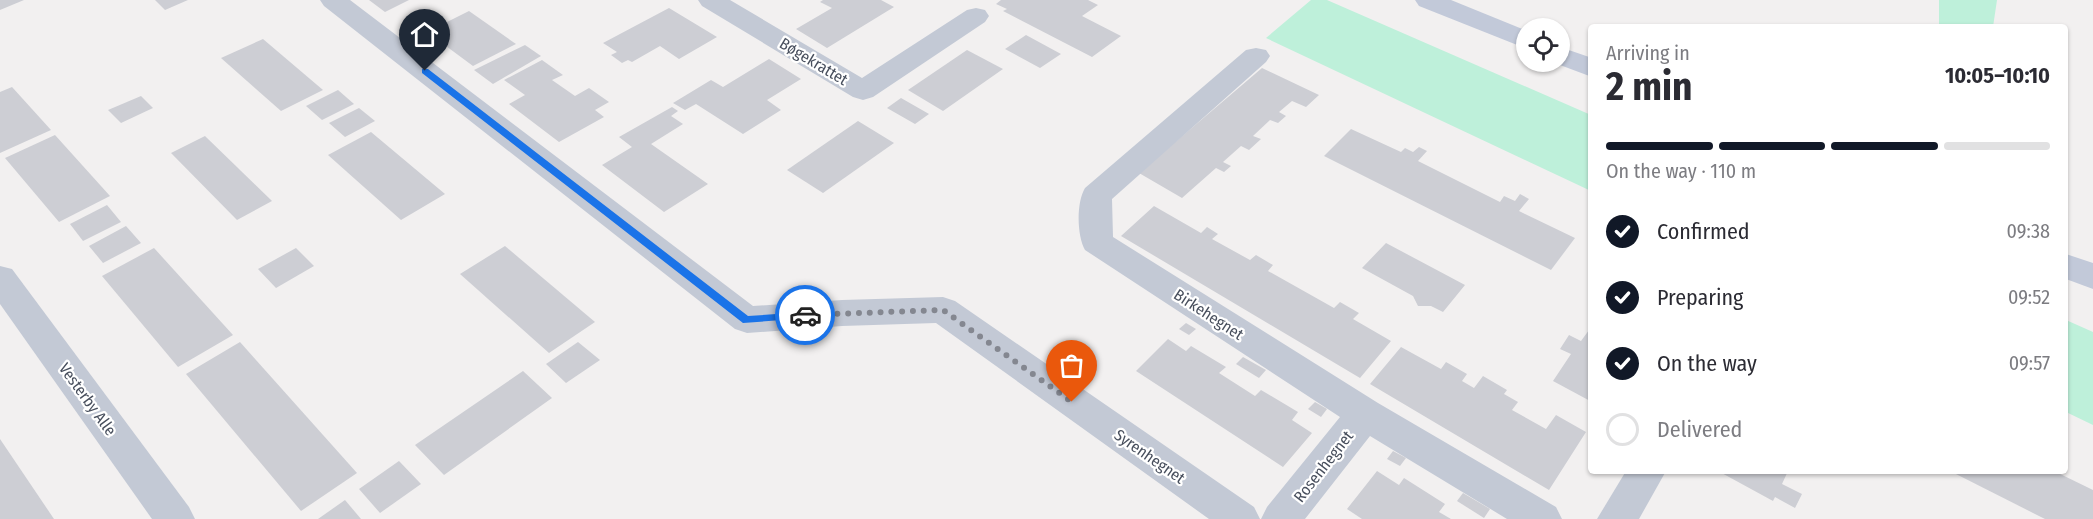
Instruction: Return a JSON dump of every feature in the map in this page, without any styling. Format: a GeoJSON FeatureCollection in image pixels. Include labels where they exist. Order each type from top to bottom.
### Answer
{"type":"FeatureCollection","features":[{"type":"Feature","properties":{"kind":"main road"},"geometry":{"type":"LineString","coordinates":[[1428,0],[1516,36]]}},
{"type":"Feature","properties":{"kind":"main road"},"geometry":{"type":"LineString","coordinates":[[1570,59],[1588,66]]}},
{"type":"Feature","properties":{"kind":"main road"},"geometry":{"type":"LineString","coordinates":[[2068,267],[2093,278]]}},
{"type":"Feature","properties":{"kind":"street","name":"Syrenhegnet"},"geometry":{"type":"LineString","coordinates":[[333,0],[747,320],[851,312],[943,310],[1240,519]]}},
{"type":"Feature","properties":{"kind":"street","name":"Bøgekrattet"},"geometry":{"type":"LineString","coordinates":[[711,0],[863,91],[976,16]]}},
{"type":"Feature","properties":{"kind":"street","name":"Birkehegnet"},"geometry":{"type":"LineString","coordinates":[[1256,56],[1096,196],[1097,242],[1365,414],[1542,519]]}},
{"type":"Feature","properties":{"kind":"street","name":"Vesterby Alle"},"geometry":{"type":"LineString","coordinates":[[0,278],[175,519]]}},
{"type":"Feature","properties":{"kind":"street","name":"Rosenhegnet"},"geometry":{"type":"LineString","coordinates":[[1281,519],[1365,414]]}},
{"type":"Feature","properties":{"kind":"street"},"geometry":{"type":"LineString","coordinates":[[1617,519],[1645,474]]}},
{"type":"Feature","properties":{"kind":"green space"},"geometry":{"type":"Polygon","coordinates":[[[1311,0],[1327,0],[1588,114],[1588,190],[1266,38],[1311,0]]]}},
{"type":"Feature","properties":{"kind":"green space"},"geometry":{"type":"Polygon","coordinates":[[[1939,0],[1997,0],[1993,24],[1939,24],[1939,0]]]}},
{"type":"Feature","properties":{"kind":"green space"},"geometry":{"type":"Polygon","coordinates":[[[2068,321],[2093,332],[2093,425],[2068,413],[2068,321]]]}},
{"type":"Feature","properties":{"kind":"building"},"geometry":{"type":"Polygon","coordinates":[[[0,0],[24,0],[0,10],[0,0]]]}},
{"type":"Feature","properties":{"kind":"building"},"geometry":{"type":"Polygon","coordinates":[[[155,0],[188,0],[165,10],[155,0]]]}},
{"type":"Feature","properties":{"kind":"building"},"geometry":{"type":"Polygon","coordinates":[[[369,0],[409,0],[385,12],[369,0]]]}},
{"type":"Feature","properties":{"kind":"building"},"geometry":{"type":"Polygon","coordinates":[[[823,0],[881,0],[894,7],[827,48],[796,29],[832,8],[820,2],[823,0]]]}},
{"type":"Feature","properties":{"kind":"building"},"geometry":{"type":"Polygon","coordinates":[[[1001,0],[1088,0],[1098,5],[1082,16],[1121,36],[1092,57],[1003,11],[1007,9],[996,4],[1001,0]]]}},
{"type":"Feature","properties":{"kind":"building"},"geometry":{"type":"Polygon","coordinates":[[[669,8],[717,37],[679,59],[660,46],[632,62],[628,60],[622,63],[611,55],[617,52],[603,43],[669,8]]]}},
{"type":"Feature","properties":{"kind":"building"},"geometry":{"type":"Polygon","coordinates":[[[469,11],[516,44],[473,66],[427,32],[469,11]]]}},
{"type":"Feature","properties":{"kind":"building"},"geometry":{"type":"Polygon","coordinates":[[[1026,35],[1061,54],[1040,68],[1005,49],[1026,35]]]}},
{"type":"Feature","properties":{"kind":"building"},"geometry":{"type":"Polygon","coordinates":[[[263,39],[323,90],[281,111],[221,58],[263,39]]]}},
{"type":"Feature","properties":{"kind":"building"},"geometry":{"type":"Polygon","coordinates":[[[525,45],[541,56],[493,84],[474,70],[525,45]]]}},
{"type":"Feature","properties":{"kind":"building"},"geometry":{"type":"Polygon","coordinates":[[[967,50],[1003,69],[943,111],[908,90],[967,50]]]}},
{"type":"Feature","properties":{"kind":"building"},"geometry":{"type":"Polygon","coordinates":[[[769,59],[801,79],[767,100],[781,110],[743,134],[696,104],[685,110],[673,103],[711,80],[723,87],[769,59]]]}},
{"type":"Feature","properties":{"kind":"building"},"geometry":{"type":"Polygon","coordinates":[[[542,60],[563,75],[552,80],[575,96],[589,88],[609,102],[595,110],[604,117],[559,142],[509,104],[525,95],[504,80],[542,60]]]}},
{"type":"Feature","properties":{"kind":"building"},"geometry":{"type":"Polygon","coordinates":[[[1262,68],[1319,95],[1306,107],[1292,101],[1279,112],[1286,116],[1278,123],[1270,120],[1253,136],[1261,139],[1249,150],[1241,146],[1223,162],[1231,166],[1224,172],[1216,168],[1182,198],[1139,173],[1262,68]]]}},
{"type":"Feature","properties":{"kind":"building"},"geometry":{"type":"Polygon","coordinates":[[[12,87],[51,130],[0,153],[0,92],[12,87]]]}},
{"type":"Feature","properties":{"kind":"building"},"geometry":{"type":"Polygon","coordinates":[[[338,90],[354,104],[322,120],[306,106],[338,90]]]}},
{"type":"Feature","properties":{"kind":"building"},"geometry":{"type":"Polygon","coordinates":[[[141,96],[153,108],[121,123],[108,110],[141,96]]]}},
{"type":"Feature","properties":{"kind":"building"},"geometry":{"type":"Polygon","coordinates":[[[901,98],[929,114],[915,124],[887,108],[901,98]]]}},
{"type":"Feature","properties":{"kind":"building"},"geometry":{"type":"Polygon","coordinates":[[[672,107],[678,111],[671,116],[683,124],[651,144],[708,184],[664,212],[602,165],[632,147],[619,137],[672,107]]]}},
{"type":"Feature","properties":{"kind":"building"},"geometry":{"type":"Polygon","coordinates":[[[359,108],[375,121],[345,137],[329,123],[359,108]]]}},
{"type":"Feature","properties":{"kind":"building"},"geometry":{"type":"Polygon","coordinates":[[[858,121],[894,143],[823,193],[787,170],[858,121]]]}},
{"type":"Feature","properties":{"kind":"building"},"geometry":{"type":"Polygon","coordinates":[[[1351,129],[1401,152],[1405,148],[1413,152],[1419,147],[1427,151],[1418,161],[1500,202],[1504,196],[1515,201],[1520,194],[1529,199],[1519,211],[1575,238],[1551,270],[1324,156],[1351,129]]]}},
{"type":"Feature","properties":{"kind":"building"},"geometry":{"type":"Polygon","coordinates":[[[371,132],[445,194],[401,220],[328,155],[371,132]]]}},
{"type":"Feature","properties":{"kind":"building"},"geometry":{"type":"Polygon","coordinates":[[[55,135],[110,196],[59,222],[5,158],[55,135]]]}},
{"type":"Feature","properties":{"kind":"building"},"geometry":{"type":"Polygon","coordinates":[[[205,136],[272,201],[237,220],[171,153],[205,136]]]}},
{"type":"Feature","properties":{"kind":"building"},"geometry":{"type":"Polygon","coordinates":[[[107,205],[121,222],[83,241],[70,224],[107,205]]]}},
{"type":"Feature","properties":{"kind":"building"},"geometry":{"type":"Polygon","coordinates":[[[1154,206],[1201,233],[1207,227],[1218,234],[1212,239],[1250,260],[1256,255],[1273,265],[1268,271],[1334,308],[1340,302],[1359,313],[1353,319],[1391,341],[1360,378],[1121,236],[1154,206]]]}},
{"type":"Feature","properties":{"kind":"building"},"geometry":{"type":"Polygon","coordinates":[[[126,226],[141,243],[103,263],[89,246],[126,226]]]}},
{"type":"Feature","properties":{"kind":"building"},"geometry":{"type":"Polygon","coordinates":[[[1386,243],[1465,285],[1443,312],[1431,306],[1418,306],[1413,296],[1362,268],[1386,243]]]}},
{"type":"Feature","properties":{"kind":"building"},"geometry":{"type":"Polygon","coordinates":[[[505,246],[595,322],[549,353],[460,274],[505,246]]]}},
{"type":"Feature","properties":{"kind":"building"},"geometry":{"type":"Polygon","coordinates":[[[154,248],[233,335],[178,367],[102,276],[154,248]]]}},
{"type":"Feature","properties":{"kind":"building"},"geometry":{"type":"Polygon","coordinates":[[[296,248],[314,266],[276,288],[258,269],[296,248]]]}},
{"type":"Feature","properties":{"kind":"building"},"geometry":{"type":"Polygon","coordinates":[[[1186,323],[1196,329],[1189,335],[1179,329],[1186,323]]]}},
{"type":"Feature","properties":{"kind":"building"},"geometry":{"type":"Polygon","coordinates":[[[1588,331],[1588,400],[1553,381],[1571,354],[1560,349],[1569,335],[1581,341],[1588,331]]]}},
{"type":"Feature","properties":{"kind":"building"},"geometry":{"type":"Polygon","coordinates":[[[1168,339],[1186,351],[1191,346],[1226,367],[1219,373],[1255,396],[1261,390],[1298,412],[1292,420],[1312,433],[1283,467],[1136,371],[1168,339]]]}},
{"type":"Feature","properties":{"kind":"building"},"geometry":{"type":"Polygon","coordinates":[[[240,342],[357,473],[301,511],[186,374],[240,342]]]}},
{"type":"Feature","properties":{"kind":"building"},"geometry":{"type":"Polygon","coordinates":[[[578,342],[600,360],[566,383],[546,364],[578,342]]]}},
{"type":"Feature","properties":{"kind":"building"},"geometry":{"type":"Polygon","coordinates":[[[1401,347],[1441,369],[1446,362],[1467,374],[1462,381],[1474,388],[1483,376],[1507,390],[1504,394],[1518,402],[1512,410],[1546,429],[1556,415],[1586,432],[1549,490],[1370,384],[1401,347]]]}},
{"type":"Feature","properties":{"kind":"building"},"geometry":{"type":"Polygon","coordinates":[[[1243,357],[1266,370],[1259,378],[1236,364],[1243,357]]]}},
{"type":"Feature","properties":{"kind":"building"},"geometry":{"type":"Polygon","coordinates":[[[523,371],[552,398],[444,475],[415,445],[523,371]]]}},
{"type":"Feature","properties":{"kind":"building"},"geometry":{"type":"Polygon","coordinates":[[[1315,402],[1327,409],[1321,417],[1308,409],[1315,402]]]}},
{"type":"Feature","properties":{"kind":"building"},"geometry":{"type":"Polygon","coordinates":[[[0,439],[54,519],[0,519],[0,439]]]}},
{"type":"Feature","properties":{"kind":"building"},"geometry":{"type":"Polygon","coordinates":[[[1393,451],[1406,458],[1400,466],[1387,459],[1393,451]]]}},
{"type":"Feature","properties":{"kind":"building"},"geometry":{"type":"Polygon","coordinates":[[[399,461],[421,484],[380,513],[359,489],[399,461]]]}},
{"type":"Feature","properties":{"kind":"building"},"geometry":{"type":"Polygon","coordinates":[[[1377,471],[1399,485],[1404,478],[1445,504],[1439,512],[1451,519],[1362,519],[1347,509],[1377,471]]]}},
{"type":"Feature","properties":{"kind":"building"},"geometry":{"type":"Polygon","coordinates":[[[1724,474],[1787,474],[1782,484],[1802,494],[1795,508],[1775,497],[1773,501],[1724,474]]]}},
{"type":"Feature","properties":{"kind":"building"},"geometry":{"type":"Polygon","coordinates":[[[1956,474],[2060,474],[2093,490],[2093,519],[2045,519],[1956,474]]]}},
{"type":"Feature","properties":{"kind":"building"},"geometry":{"type":"Polygon","coordinates":[[[1463,493],[1490,509],[1484,518],[1457,501],[1463,493]]]}},
{"type":"Feature","properties":{"kind":"building"},"geometry":{"type":"Polygon","coordinates":[[[345,500],[361,519],[318,519],[345,500]]]}},
{"type":"Feature","properties":{"kind":"way so far"},"geometry":{"type":"LineString","coordinates":[[805,315],[943,310],[1072,402]]}},
{"type":"Feature","properties":{"kind":"route"},"geometry":{"type":"LineString","coordinates":[[425,71],[747,320],[805,315]]}}]}
